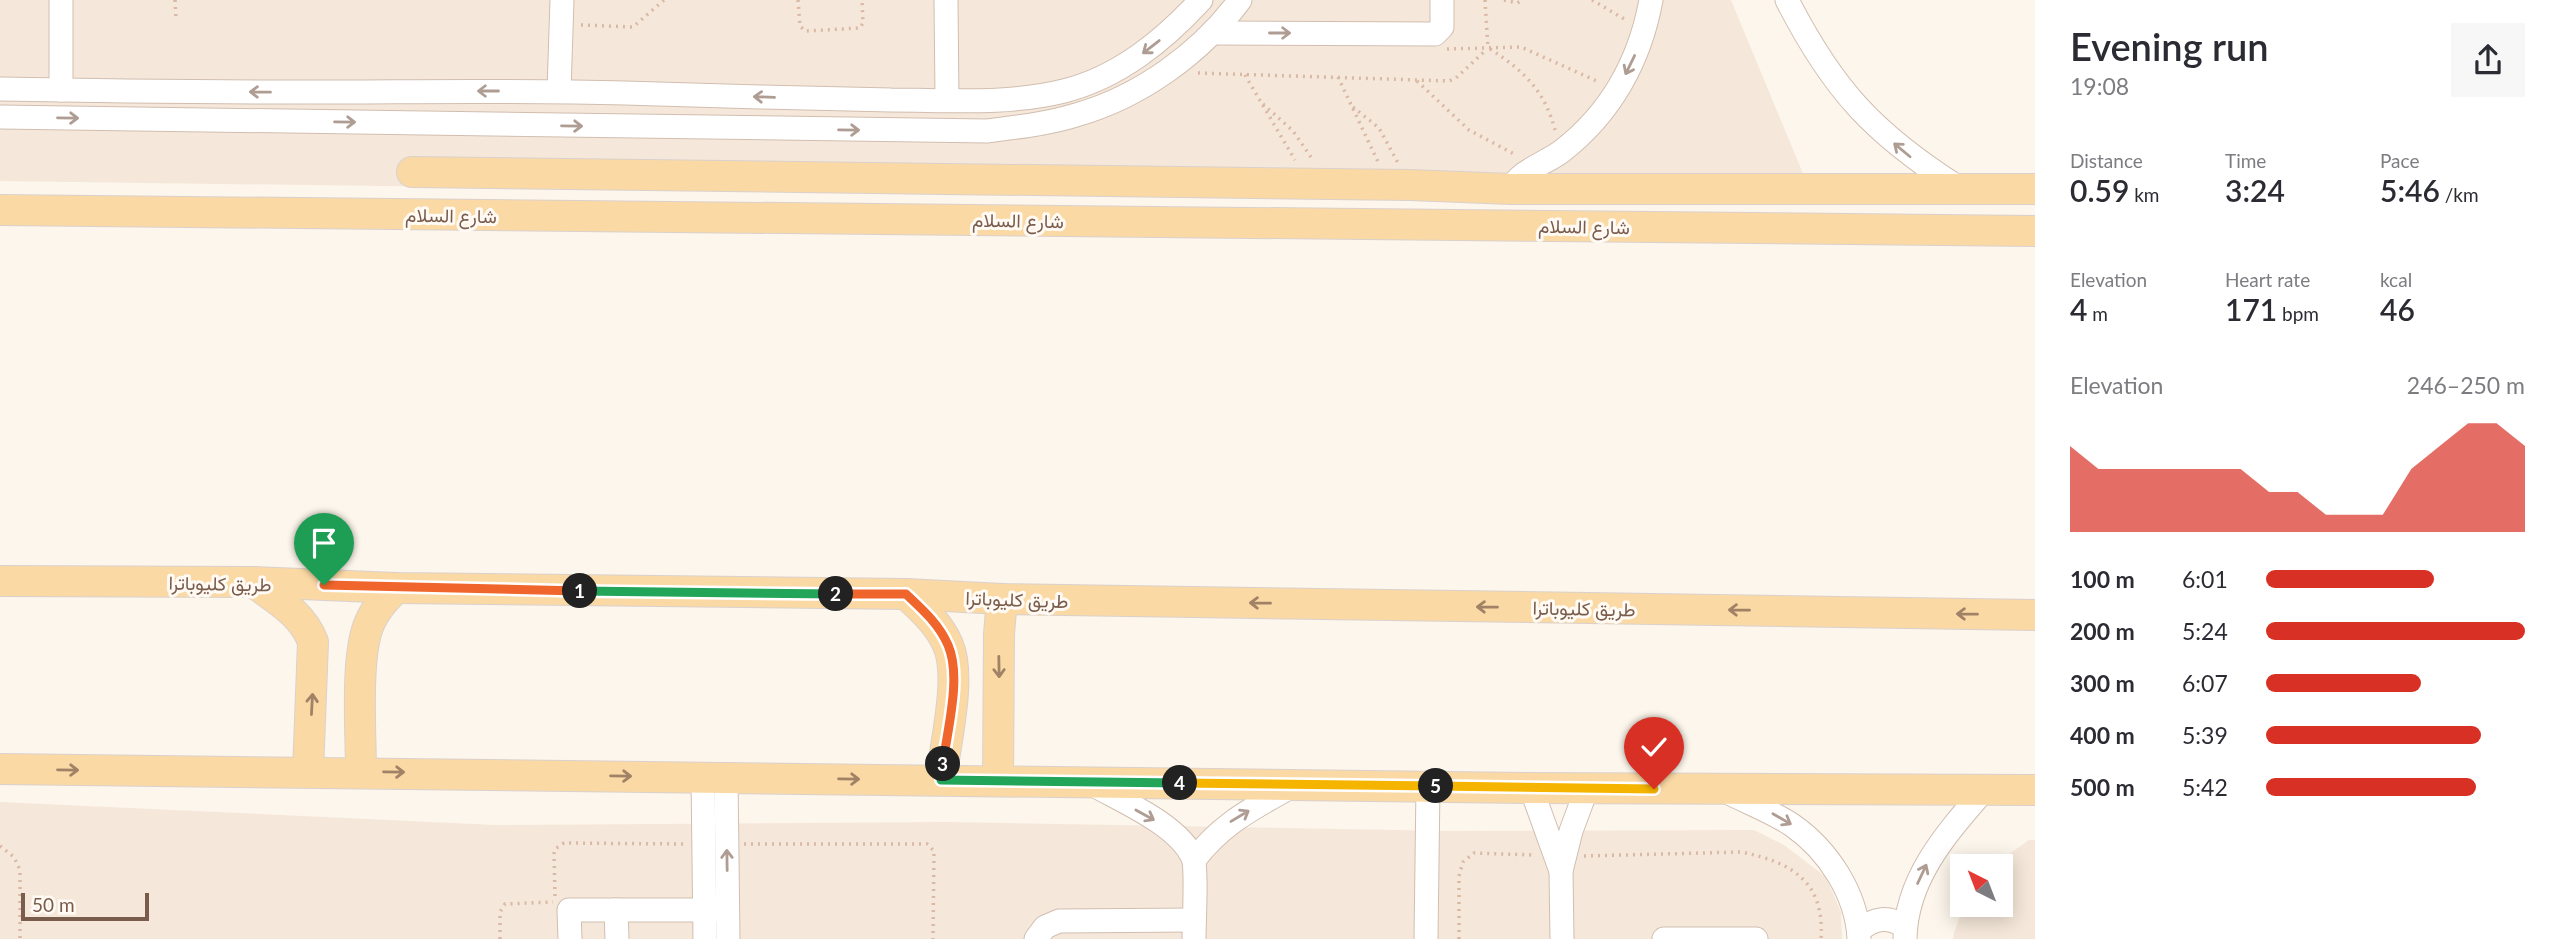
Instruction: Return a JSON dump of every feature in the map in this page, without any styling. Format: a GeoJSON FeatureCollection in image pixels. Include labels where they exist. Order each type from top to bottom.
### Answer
{"type":"FeatureCollection","features":[{"type":"Feature","properties":{"kind":"main road","name":"شارع السلام"},"geometry":{"type":"LineString","coordinates":[[412,172],[1400,185],[1511,189],[2027,189]]}},
{"type":"Feature","properties":{"kind":"main road"},"geometry":{"type":"LineString","coordinates":[[2026,231],[2027,189]]}},
{"type":"Feature","properties":{"kind":"main road","name":"شارع السلام"},"geometry":{"type":"LineString","coordinates":[[0,210],[2026,231]]}},
{"type":"Feature","properties":{"kind":"main road","name":"طريق كليوباترا"},"geometry":{"type":"LineString","coordinates":[[0,581],[253,582],[396,588],[906,594],[1002,599],[2035,615]]}},
{"type":"Feature","properties":{"kind":"main road"},"geometry":{"type":"LineString","coordinates":[[253,582],[300,619],[309,629],[313,642],[309,772]]}},
{"type":"Feature","properties":{"kind":"main road"},"geometry":{"type":"LineString","coordinates":[[361,772],[362,648],[376,609],[396,588]]}},
{"type":"Feature","properties":{"kind":"main road"},"geometry":{"type":"LineString","coordinates":[[906,594],[933,620],[949,647],[953,684],[941,780]]}},
{"type":"Feature","properties":{"kind":"main road"},"geometry":{"type":"LineString","coordinates":[[998,781],[999,634],[1002,599]]}},
{"type":"Feature","properties":{"kind":"main road"},"geometry":{"type":"LineString","coordinates":[[0,769],[1531,788],[2035,790]]}},
{"type":"Feature","properties":{"kind":"street"},"geometry":{"type":"LineString","coordinates":[[61,0],[61,90]]}},
{"type":"Feature","properties":{"kind":"street"},"geometry":{"type":"LineString","coordinates":[[559,91],[562,0]]}},
{"type":"Feature","properties":{"kind":"street"},"geometry":{"type":"LineString","coordinates":[[946,0],[947,100]]}},
{"type":"Feature","properties":{"kind":"street"},"geometry":{"type":"LineString","coordinates":[[0,89],[559,91],[796,98],[1026,99],[1067,90],[1106,75],[1142,54],[1174,28],[1201,0]]}},
{"type":"Feature","properties":{"kind":"street"},"geometry":{"type":"LineString","coordinates":[[0,117],[987,131],[1078,115],[1120,98],[1165,72],[1212,33],[1240,0]]}},
{"type":"Feature","properties":{"kind":"street"},"geometry":{"type":"LineString","coordinates":[[1212,33],[1435,34],[1442,27],[1442,0]]}},
{"type":"Feature","properties":{"kind":"street"},"geometry":{"type":"LineString","coordinates":[[1511,189],[1519,176],[1561,152],[1595,120],[1633,62],[1651,0]]}},
{"type":"Feature","properties":{"kind":"street"},"geometry":{"type":"LineString","coordinates":[[1787,0],[1818,56],[1840,88],[1875,127],[1915,160],[1959,188]]}},
{"type":"Feature","properties":{"kind":"street"},"geometry":{"type":"LineString","coordinates":[[301,92],[302,122]]}},
{"type":"Feature","properties":{"kind":"street"},"geometry":{"type":"LineString","coordinates":[[796,98],[796,129]]}},
{"type":"Feature","properties":{"kind":"street"},"geometry":{"type":"LineString","coordinates":[[714,777],[703,844],[716,909],[727,939]]}},
{"type":"Feature","properties":{"kind":"street"},"geometry":{"type":"LineString","coordinates":[[705,939],[716,909],[726,844],[714,777]]}},
{"type":"Feature","properties":{"kind":"street"},"geometry":{"type":"LineString","coordinates":[[1036,939],[1045,927],[1059,921],[1194,930],[1194,860],[1181,841],[1163,825],[1087,782]]}},
{"type":"Feature","properties":{"kind":"street"},"geometry":{"type":"LineString","coordinates":[[1194,860],[1226,825],[1296,784]]}},
{"type":"Feature","properties":{"kind":"street"},"geometry":{"type":"LineString","coordinates":[[1426,939],[1428,786]]}},
{"type":"Feature","properties":{"kind":"street"},"geometry":{"type":"LineString","coordinates":[[1531,788],[1561,861]]}},
{"type":"Feature","properties":{"kind":"street"},"geometry":{"type":"LineString","coordinates":[[1562,939],[1561,861],[1587,788]]}},
{"type":"Feature","properties":{"kind":"street"},"geometry":{"type":"LineString","coordinates":[[1721,789],[1790,824],[1819,849],[1836,871],[1849,895],[1859,935]]}},
{"type":"Feature","properties":{"kind":"street"},"geometry":{"type":"LineString","coordinates":[[1905,933],[1917,884],[1927,863],[1952,826],[1984,790]]}},
{"type":"Feature","properties":{"kind":"street"},"geometry":{"type":"LineString","coordinates":[[570,939],[562,906],[617,910],[716,909]]}},
{"type":"Feature","properties":{"kind":"street"},"geometry":{"type":"LineString","coordinates":[[617,910],[617,939]]}},
{"type":"Feature","properties":{"kind":"street"},"geometry":{"type":"LineString","coordinates":[[1859,935],[1873,920],[1881,919],[1898,922],[1905,933]]}},
{"type":"Feature","properties":{"kind":"street"},"geometry":{"type":"LineString","coordinates":[[1664,939],[1756,939]]}},
{"type":"Feature","properties":{"kind":"path"},"geometry":{"type":"LineString","coordinates":[[175,0],[176,19]]}},
{"type":"Feature","properties":{"kind":"path"},"geometry":{"type":"LineString","coordinates":[[561,24],[633,27],[664,0]]}},
{"type":"Feature","properties":{"kind":"path"},"geometry":{"type":"LineString","coordinates":[[798,0],[800,26],[805,32],[860,28],[863,23],[862,0]]}},
{"type":"Feature","properties":{"kind":"path"},"geometry":{"type":"LineString","coordinates":[[1485,0],[1488,48]]}},
{"type":"Feature","properties":{"kind":"path"},"geometry":{"type":"LineString","coordinates":[[1504,0],[1517,3],[1523,0]]}},
{"type":"Feature","properties":{"kind":"path"},"geometry":{"type":"LineString","coordinates":[[1592,0],[1644,31]]}},
{"type":"Feature","properties":{"kind":"path"},"geometry":{"type":"LineString","coordinates":[[1165,72],[1452,79],[1488,48],[1510,46],[1527,49],[1617,90]]}},
{"type":"Feature","properties":{"kind":"path"},"geometry":{"type":"LineString","coordinates":[[1488,48],[1515,65],[1537,89],[1552,117],[1561,152]]}},
{"type":"Feature","properties":{"kind":"path"},"geometry":{"type":"LineString","coordinates":[[1245,75],[1319,184]]}},
{"type":"Feature","properties":{"kind":"path"},"geometry":{"type":"LineString","coordinates":[[1338,77],[1352,106],[1400,185]]}},
{"type":"Feature","properties":{"kind":"path"},"geometry":{"type":"LineString","coordinates":[[1415,80],[1469,130],[1538,166]]}},
{"type":"Feature","properties":{"kind":"path"},"geometry":{"type":"LineString","coordinates":[[1261,102],[1293,131],[1319,184]]}},
{"type":"Feature","properties":{"kind":"path"},"geometry":{"type":"LineString","coordinates":[[1352,106],[1378,128],[1400,185]]}},
{"type":"Feature","properties":{"kind":"path"},"geometry":{"type":"LineString","coordinates":[[500,939],[500,912],[505,904],[562,906],[554,854],[555,849],[564,844],[703,844]]}},
{"type":"Feature","properties":{"kind":"path"},"geometry":{"type":"LineString","coordinates":[[726,844],[927,844],[934,851],[933,939]]}},
{"type":"Feature","properties":{"kind":"path"},"geometry":{"type":"LineString","coordinates":[[0,846],[14,857],[20,870],[20,939]]}},
{"type":"Feature","properties":{"kind":"path"},"geometry":{"type":"LineString","coordinates":[[1459,939],[1459,876],[1463,862],[1475,853],[1561,861],[1741,852],[1766,857],[1790,867],[1806,881],[1817,899],[1822,920],[1821,939]]}},
{"type":"Feature","properties":{"kind":"shaded area"},"geometry":{"type":"Polygon","coordinates":[[[0,0],[1731,0],[1816,205],[0,181],[0,0]]]}},
{"type":"Feature","properties":{"kind":"shaded area"},"geometry":{"type":"Polygon","coordinates":[[[0,802],[496,825],[949,822],[1450,831],[1754,830],[1784,845],[1826,877],[1841,912],[1842,939],[0,939],[0,802]]]}},
{"type":"Feature","properties":{"kind":"shaded area"},"geometry":{"type":"Polygon","coordinates":[[[2029,840],[2035,840],[2035,939],[1953,939],[1960,917],[2013,917],[2013,854],[2009,854],[2029,840]]]}},
{"type":"Feature","properties":{"kind":"route"},"geometry":{"type":"LineString","coordinates":[[324,585],[906,594],[933,620],[949,647],[953,684],[941,780],[1654,789]]}}]}
